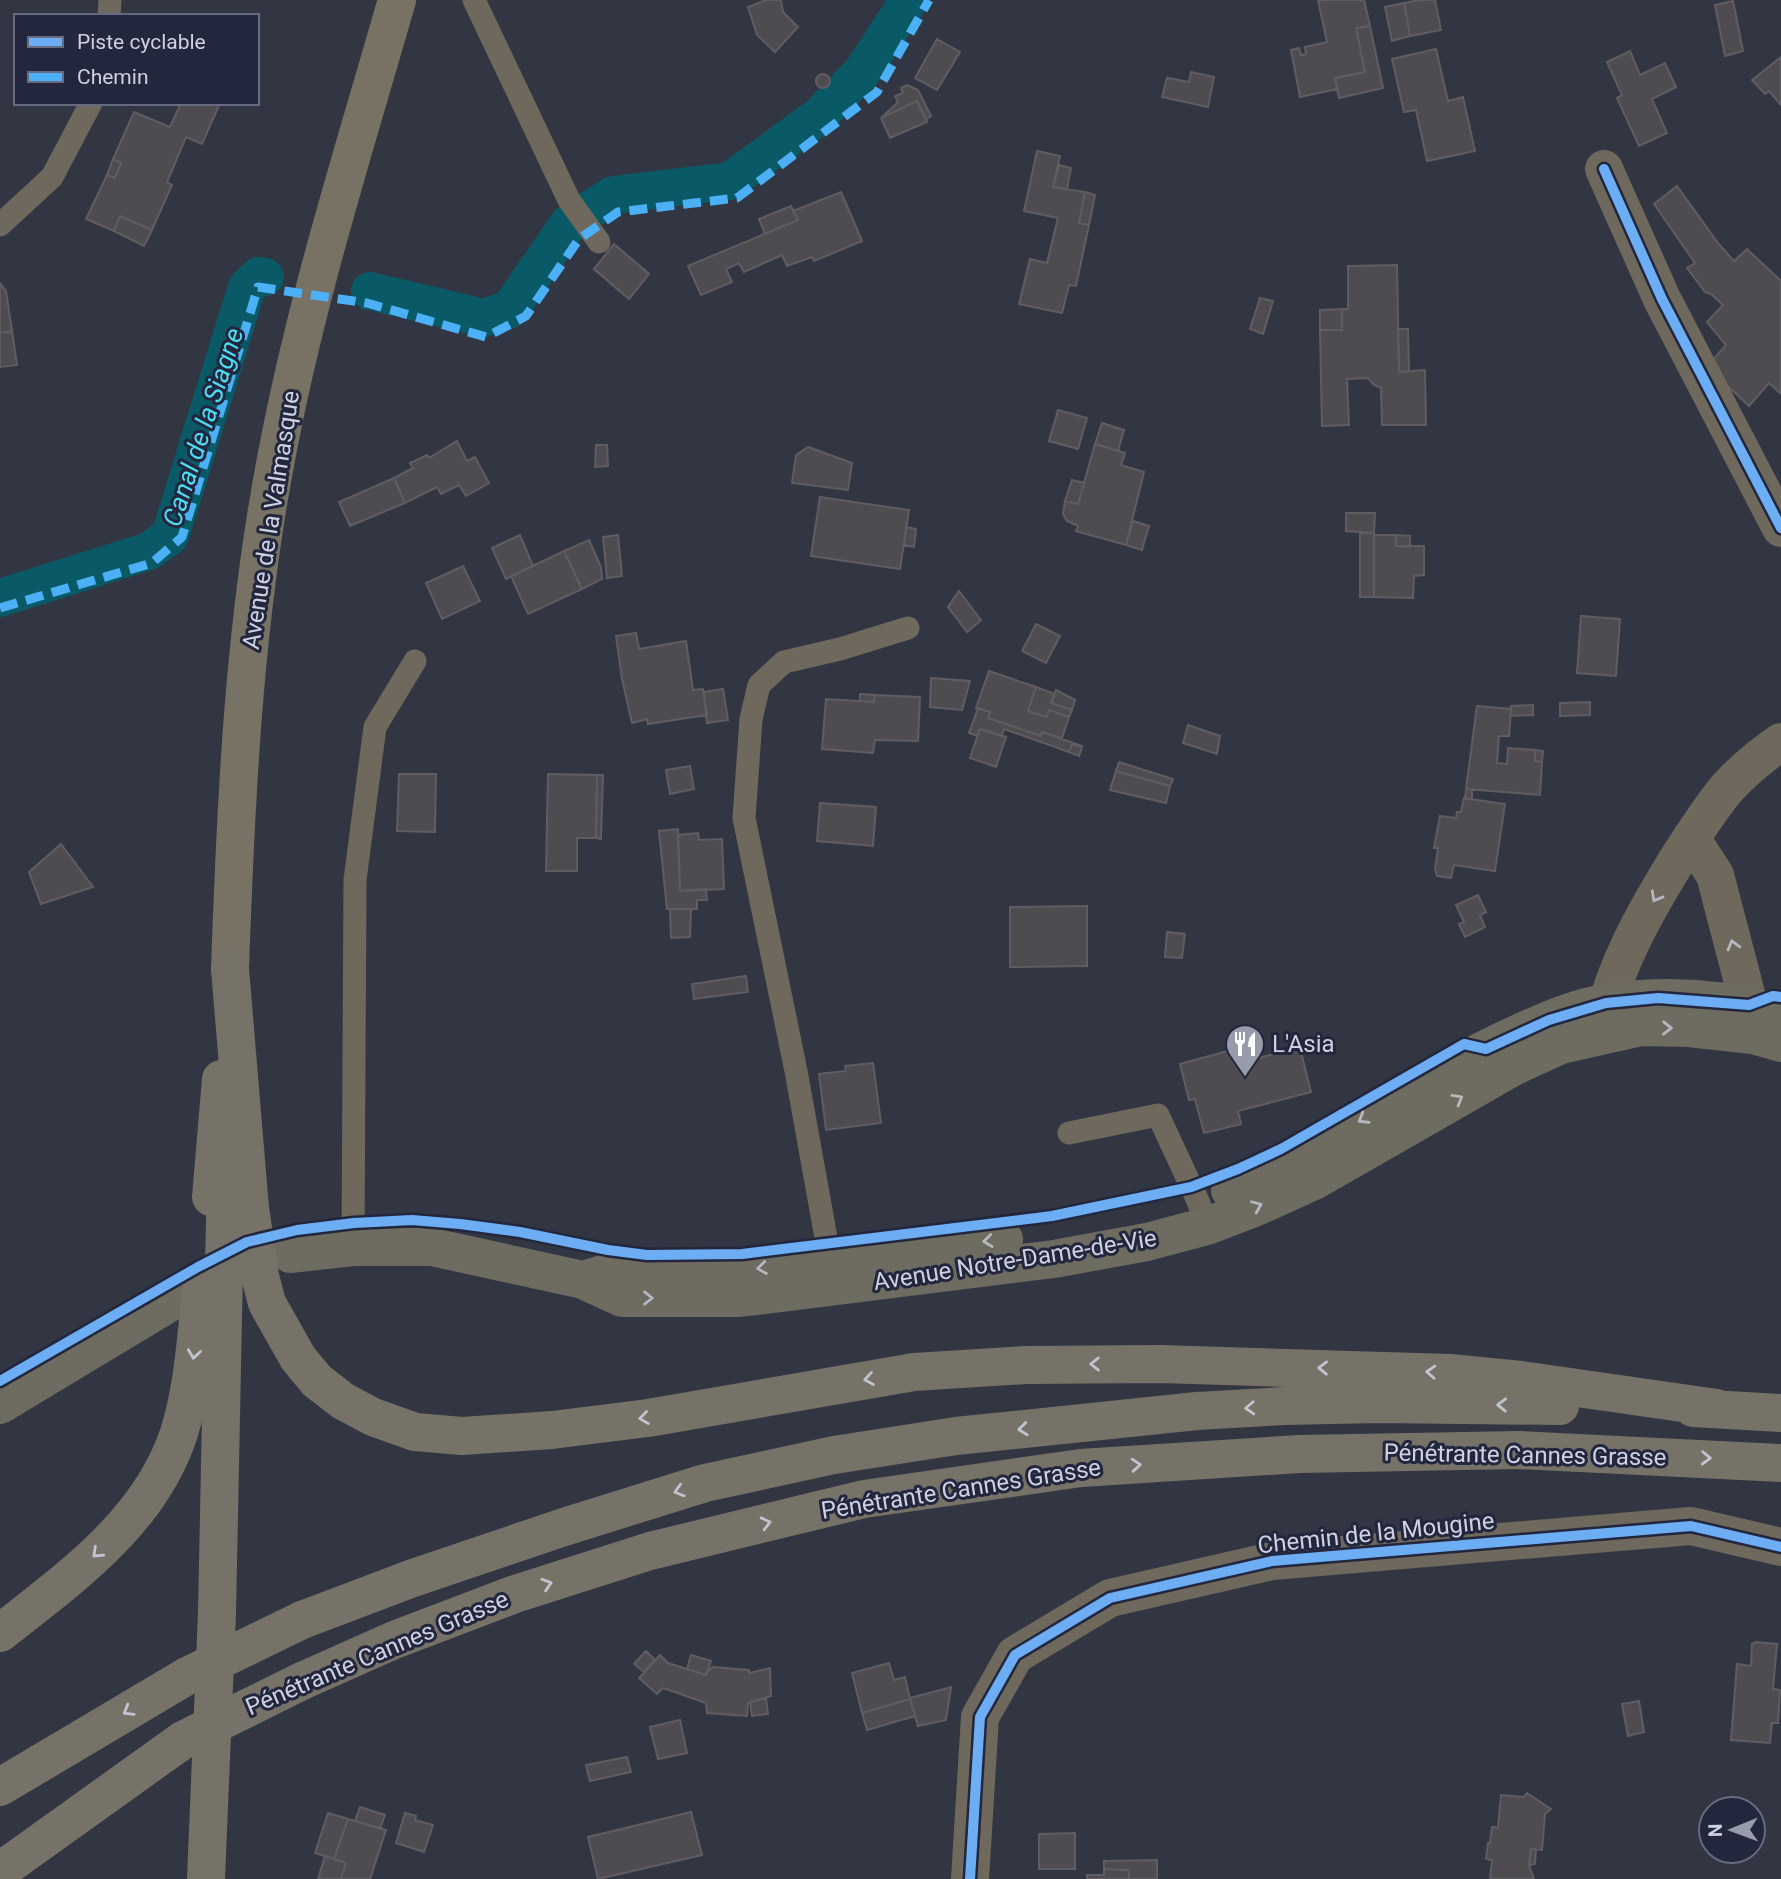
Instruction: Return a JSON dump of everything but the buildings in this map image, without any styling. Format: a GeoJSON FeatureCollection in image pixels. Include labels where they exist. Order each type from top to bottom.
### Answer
{"type":"FeatureCollection","features":[{"type":"Feature","properties":{"kind":"highway"},"geometry":{"type":"LineString","coordinates":[[230,969],[250,1208],[260,1276],[267,1303],[298,1358],[317,1381],[343,1401],[373,1417],[415,1432],[462,1436],[552,1430],[648,1418],[915,1372],[1026,1365],[1161,1364],[1450,1373],[1521,1380],[1717,1408]]}},
{"type":"Feature","properties":{"kind":"highway"},"geometry":{"type":"LineString","coordinates":[[0,1633],[65,1582],[134,1515],[161,1475],[179,1433],[190,1387],[197,1337],[230,969]]}},
{"type":"Feature","properties":{"kind":"highway"},"geometry":{"type":"LineString","coordinates":[[206,1879],[217,1613],[230,969]]}},
{"type":"Feature","properties":{"kind":"highway","name":"Pénétrante Cannes Grasse"},"geometry":{"type":"LineString","coordinates":[[0,1787],[187,1676],[302,1620],[413,1578],[705,1483],[834,1455],[956,1436],[1170,1413],[1284,1406],[1379,1404],[1717,1408],[1781,1413]]}},
{"type":"Feature","properties":{"kind":"highway","name":"Pénétrante Cannes Grasse"},"geometry":{"type":"LineString","coordinates":[[0,1844],[93,1786],[302,1681],[394,1640],[515,1594],[650,1551],[863,1499],[1081,1468],[1299,1454],[1518,1451],[1781,1463]]}},
{"type":"Feature","properties":{"kind":"highway"},"geometry":{"type":"LineString","coordinates":[[0,1871],[183,1740]]}},
{"type":"Feature","properties":{"kind":"main road","name":"Avenue de la Valmasque"},"geometry":{"type":"LineString","coordinates":[[230,969],[242,723],[256,590],[276,454],[313,297],[397,0]]}},
{"type":"Feature","properties":{"kind":"main road","name":"Avenue Notre-Dame-de-Vie"},"geometry":{"type":"LineString","coordinates":[[290,1254],[353,1247],[432,1247],[583,1280],[621,1268],[682,1273],[742,1271],[832,1274],[1136,1218],[1202,1213],[1245,1185],[1297,1158],[1417,1087],[1504,1040],[1549,1020],[1602,1019],[1641,1027],[1689,1028],[1766,1024]]}},
{"type":"Feature","properties":{"kind":"main road"},"geometry":{"type":"LineString","coordinates":[[0,1405],[176,1299]]}},
{"type":"Feature","properties":{"kind":"street"},"geometry":{"type":"LineString","coordinates":[[1604,169],[1662,299],[1781,528]]}},
{"type":"Feature","properties":{"kind":"street"},"geometry":{"type":"LineString","coordinates":[[1602,1019],[1626,950],[1691,838],[1727,788],[1760,757],[1781,742]]}},
{"type":"Feature","properties":{"kind":"street"},"geometry":{"type":"LineString","coordinates":[[1691,838],[1715,875],[1766,1024]]}},
{"type":"Feature","properties":{"kind":"street","name":"Chemin de la Mougine"},"geometry":{"type":"LineString","coordinates":[[970,1879],[981,1717],[1016,1655],[1110,1598],[1272,1561],[1691,1526],[1781,1547]]}},
{"type":"Feature","properties":{"kind":"lane"},"geometry":{"type":"LineString","coordinates":[[474,0],[569,200],[593,234]]}},
{"type":"Feature","properties":{"kind":"lane"},"geometry":{"type":"LineString","coordinates":[[0,225],[51,177],[90,105]]}},
{"type":"Feature","properties":{"kind":"lane"},"geometry":{"type":"LineString","coordinates":[[832,1274],[793,1058],[744,818],[751,719],[759,685],[784,662],[908,628]]}},
{"type":"Feature","properties":{"kind":"lane"},"geometry":{"type":"LineString","coordinates":[[353,1247],[355,880],[376,727],[415,661]]}},
{"type":"Feature","properties":{"kind":"lane"},"geometry":{"type":"LineString","coordinates":[[1069,1133],[1158,1115],[1202,1213]]}},
{"type":"Feature","properties":{"kind":"waterway","name":"Canal de la Siagne"},"geometry":{"type":"LineString","coordinates":[[370,291],[484,318],[510,309],[569,223],[613,195],[730,181],[819,116],[862,72],[909,0]]}},
{"type":"Feature","properties":{"kind":"waterway","name":"Canal de la Siagne"},"geometry":{"type":"LineString","coordinates":[[0,598],[149,551],[170,536],[247,287],[259,276],[265,277]]}},
{"type":"Feature","properties":{"kind":"marked path"},"geometry":{"type":"LineString","coordinates":[[0,608],[152,563],[182,537],[258,287],[367,303],[486,337],[526,316],[579,239],[618,212],[737,198],[877,92],[929,0]]}},
{"type":"Feature","properties":{"kind":"cycle path"},"geometry":{"type":"LineString","coordinates":[[1604,169],[1662,299],[1781,528]]}},
{"type":"Feature","properties":{"kind":"cycle path"},"geometry":{"type":"LineString","coordinates":[[0,1381],[198,1267],[247,1242],[297,1230],[412,1220],[520,1232],[647,1255],[742,1254],[1052,1216],[1191,1187],[1238,1169],[1281,1149],[1464,1044],[1486,1049],[1549,1020],[1606,1003],[1658,998],[1749,1005],[1773,996],[1781,997]]}},
{"type":"Feature","properties":{"kind":"cycle path"},"geometry":{"type":"LineString","coordinates":[[970,1879],[980,1717],[1015,1655],[1110,1598],[1272,1561],[1691,1526],[1781,1547]]}},
{"type":"Feature","properties":{"kind":"place","name":"L'Asia"},"geometry":{"type":"Point","coordinates":[1245,1078]}}]}
